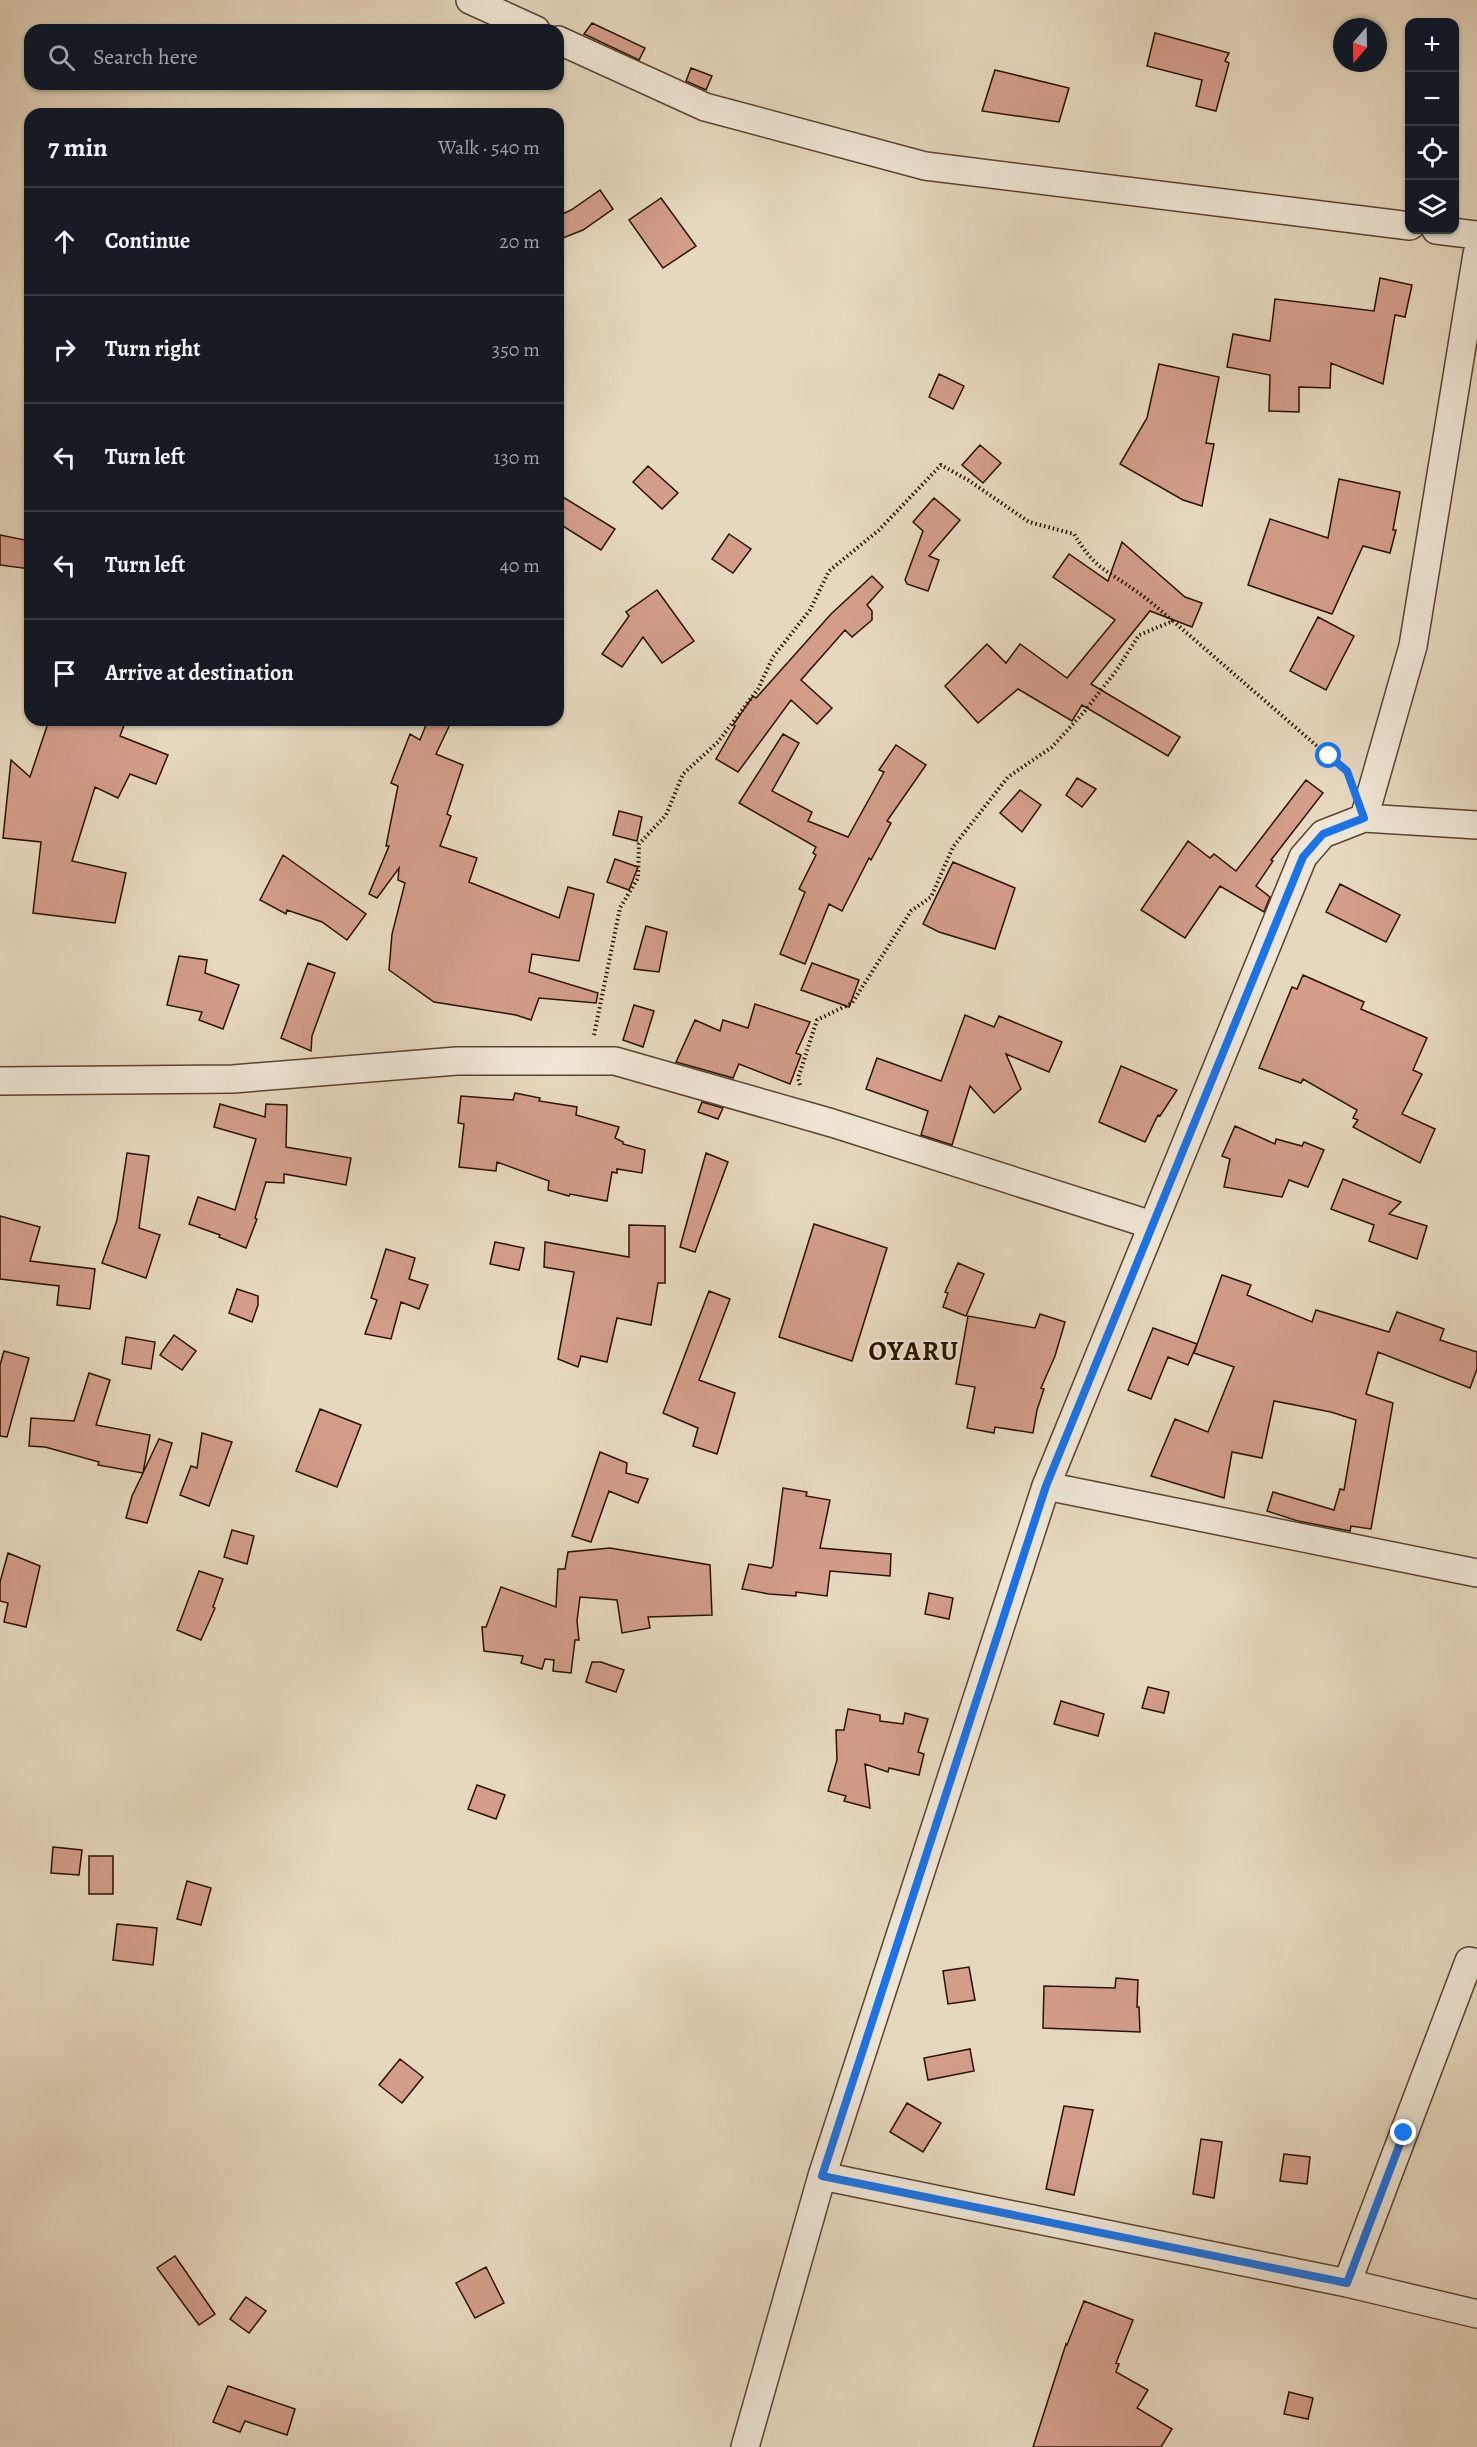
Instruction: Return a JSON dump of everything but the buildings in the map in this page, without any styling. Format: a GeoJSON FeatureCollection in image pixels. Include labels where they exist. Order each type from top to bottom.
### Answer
{"type":"FeatureCollection","features":[{"type":"Feature","properties":{"kind":"street"},"geometry":{"type":"LineString","coordinates":[[470,0],[523,24]]}},
{"type":"Feature","properties":{"kind":"street"},"geometry":{"type":"LineString","coordinates":[[564,43],[705,107],[925,166],[1405,225]]}},
{"type":"Feature","properties":{"kind":"street"},"geometry":{"type":"LineString","coordinates":[[1459,233],[1477,235]]}},
{"type":"Feature","properties":{"kind":"street"},"geometry":{"type":"LineString","coordinates":[[1364,818],[1413,646],[1477,254]]}},
{"type":"Feature","properties":{"kind":"street"},"geometry":{"type":"LineString","coordinates":[[746,2447],[822,2176],[1046,1486],[1303,857],[1323,834],[1364,818],[1477,825]]}},
{"type":"Feature","properties":{"kind":"street"},"geometry":{"type":"LineString","coordinates":[[0,1081],[233,1079],[457,1061],[615,1061],[806,1116],[1152,1225]]}},
{"type":"Feature","properties":{"kind":"street"},"geometry":{"type":"LineString","coordinates":[[1046,1486],[1477,1573]]}},
{"type":"Feature","properties":{"kind":"street"},"geometry":{"type":"LineString","coordinates":[[1347,2283],[1469,1961],[1477,1963]]}},
{"type":"Feature","properties":{"kind":"street"},"geometry":{"type":"LineString","coordinates":[[822,2176],[1347,2283],[1477,2314]]}},
{"type":"Feature","properties":{"kind":"path"},"geometry":{"type":"LineString","coordinates":[[589,1060],[621,908],[638,878],[639,844],[666,815],[683,774],[718,742],[758,689],[773,657],[810,610],[830,571],[879,530],[941,465],[978,486],[1029,522],[1074,534],[1087,556],[1107,574],[1136,591],[1173,621],[1347,771],[1364,818]]}},
{"type":"Feature","properties":{"kind":"path"},"geometry":{"type":"LineString","coordinates":[[806,1116],[798,1078],[817,1020],[852,1003],[911,911],[931,897],[953,847],[1008,777],[1052,747],[1084,712],[1116,671],[1138,635],[1173,621]]}},
{"type":"Feature","properties":{"kind":"district","name":"OYARU"},"geometry":{"type":"Point","coordinates":[914,1351]}},
{"type":"Feature","properties":{"kind":"route"},"geometry":{"type":"LineString","coordinates":[[1329,756],[1347,771],[1364,818],[1323,834],[1303,857],[1054,1464],[822,2176],[1347,2283],[1404,2133]]}}]}
